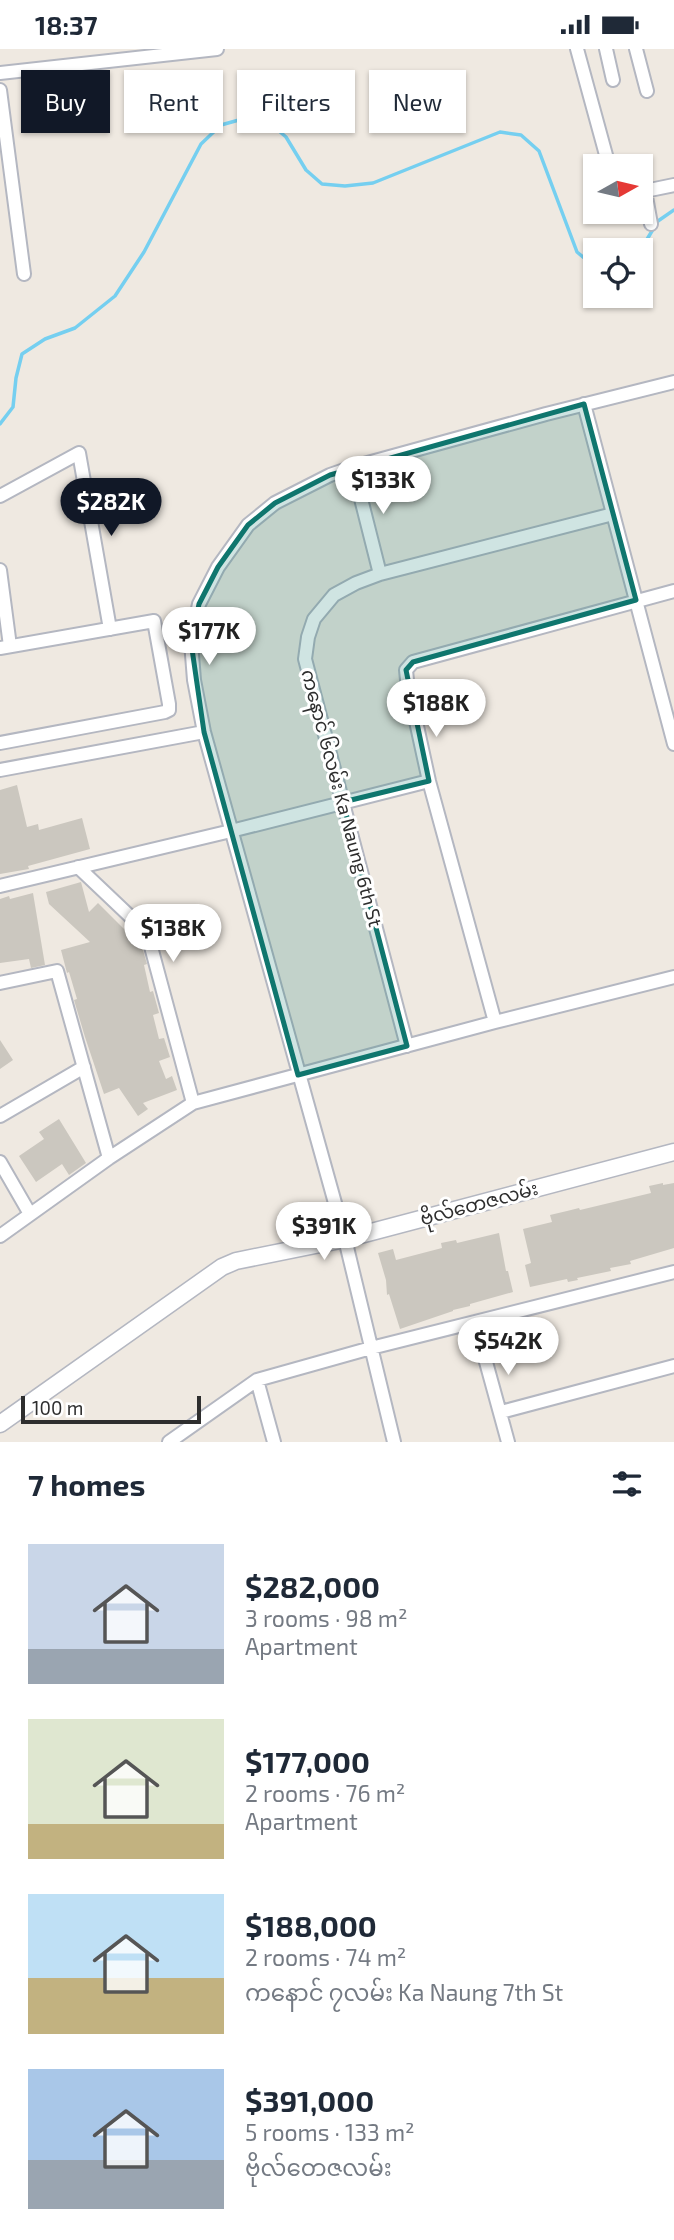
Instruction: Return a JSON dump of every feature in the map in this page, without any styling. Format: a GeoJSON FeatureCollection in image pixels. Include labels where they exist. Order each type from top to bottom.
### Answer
{"type":"FeatureCollection","features":[{"type":"Feature","properties":{"kind":"main road","name":"ဗိုလ်တေဇလမ်း"},"geometry":{"type":"LineString","coordinates":[[0,1424],[222,1266],[345,1239],[674,1153]]}},
{"type":"Feature","properties":{"kind":"street"},"geometry":{"type":"LineString","coordinates":[[0,73],[216,49]]}},
{"type":"Feature","properties":{"kind":"street"},"geometry":{"type":"LineString","coordinates":[[577,49],[605,154]]}},
{"type":"Feature","properties":{"kind":"street"},"geometry":{"type":"LineString","coordinates":[[606,49],[613,79]]}},
{"type":"Feature","properties":{"kind":"street"},"geometry":{"type":"LineString","coordinates":[[636,49],[647,91]]}},
{"type":"Feature","properties":{"kind":"street"},"geometry":{"type":"LineString","coordinates":[[0,90],[24,274]]}},
{"type":"Feature","properties":{"kind":"street"},"geometry":{"type":"LineString","coordinates":[[653,189],[674,185]]}},
{"type":"Feature","properties":{"kind":"street"},"geometry":{"type":"LineString","coordinates":[[394,1442],[345,1239],[204,732],[194,680],[191,642],[199,604],[218,567],[248,526],[275,503],[330,475],[584,404],[674,382]]}},
{"type":"Feature","properties":{"kind":"street"},"geometry":{"type":"LineString","coordinates":[[584,404],[674,744]]}},
{"type":"Feature","properties":{"kind":"street"},"geometry":{"type":"LineString","coordinates":[[0,496],[79,453],[110,629]]}},
{"type":"Feature","properties":{"kind":"street"},"geometry":{"type":"LineString","coordinates":[[353,467],[380,574]]}},
{"type":"Feature","properties":{"kind":"street","name":"ကနောင် ၆လမ်း Ka Naung 6th St"},"geometry":{"type":"LineString","coordinates":[[407,1046],[305,659],[314,619],[334,595],[380,574],[613,514]]}},
{"type":"Feature","properties":{"kind":"street"},"geometry":{"type":"LineString","coordinates":[[0,570],[5,647],[153,621],[169,710],[0,743]]}},
{"type":"Feature","properties":{"kind":"street"},"geometry":{"type":"LineString","coordinates":[[495,1022],[429,781],[407,670],[413,662],[674,591]]}},
{"type":"Feature","properties":{"kind":"street"},"geometry":{"type":"LineString","coordinates":[[0,770],[204,732]]}},
{"type":"Feature","properties":{"kind":"street"},"geometry":{"type":"LineString","coordinates":[[0,886],[429,781]]}},
{"type":"Feature","properties":{"kind":"street"},"geometry":{"type":"LineString","coordinates":[[78,867],[137,923],[150,943],[193,1103]]}},
{"type":"Feature","properties":{"kind":"street"},"geometry":{"type":"LineString","coordinates":[[0,983],[57,971],[109,1158]]}},
{"type":"Feature","properties":{"kind":"street"},"geometry":{"type":"LineString","coordinates":[[0,1236],[109,1158],[193,1103],[495,1022],[674,978]]}},
{"type":"Feature","properties":{"kind":"street"},"geometry":{"type":"LineString","coordinates":[[0,1116],[84,1067]]}},
{"type":"Feature","properties":{"kind":"street"},"geometry":{"type":"LineString","coordinates":[[0,1162],[30,1214]]}},
{"type":"Feature","properties":{"kind":"street"},"geometry":{"type":"LineString","coordinates":[[169,1442],[257,1380],[475,1321],[674,1272]]}},
{"type":"Feature","properties":{"kind":"street"},"geometry":{"type":"LineString","coordinates":[[475,1321],[508,1442]]}},
{"type":"Feature","properties":{"kind":"street"},"geometry":{"type":"LineString","coordinates":[[500,1412],[674,1366]]}},
{"type":"Feature","properties":{"kind":"street"},"geometry":{"type":"LineString","coordinates":[[257,1380],[274,1442]]}},
{"type":"Feature","properties":{"kind":"highlighted area"},"geometry":{"type":"Polygon","coordinates":[[[584,404],[636,600],[413,662],[406,670],[429,781],[343,802],[407,1046],[298,1075],[204,732],[191,642],[199,604],[218,567],[248,525],[275,503],[330,475],[584,404]]]}},
{"type":"Feature","properties":{"kind":"building"},"geometry":{"type":"Polygon","coordinates":[[[17,785],[27,827],[38,824],[39,830],[82,818],[90,849],[28,866],[29,869],[0,874],[0,790],[17,785]]]}},
{"type":"Feature","properties":{"kind":"building"},"geometry":{"type":"Polygon","coordinates":[[[81,882],[89,912],[98,903],[142,947],[150,992],[153,991],[159,1013],[153,1015],[159,1039],[164,1038],[170,1057],[159,1061],[166,1079],[172,1076],[177,1090],[143,1103],[148,1109],[138,1116],[119,1088],[104,1094],[61,950],[90,942],[49,904],[46,892],[81,882]]]}},
{"type":"Feature","properties":{"kind":"building"},"geometry":{"type":"Polygon","coordinates":[[[33,893],[45,965],[31,968],[29,959],[0,963],[0,899],[33,893]]]}},
{"type":"Feature","properties":{"kind":"building"},"geometry":{"type":"Polygon","coordinates":[[[0,1040],[13,1060],[0,1069],[0,1040]]]}},
{"type":"Feature","properties":{"kind":"building"},"geometry":{"type":"Polygon","coordinates":[[[59,1119],[86,1163],[69,1175],[62,1164],[36,1182],[19,1156],[44,1139],[39,1132],[59,1119]]]}},
{"type":"Feature","properties":{"kind":"building"},"geometry":{"type":"Polygon","coordinates":[[[674,1183],[674,1248],[630,1261],[631,1264],[610,1268],[611,1271],[577,1278],[578,1280],[568,1282],[567,1279],[530,1287],[525,1265],[531,1263],[523,1229],[552,1222],[550,1215],[651,1193],[649,1186],[674,1183]]]}},
{"type":"Feature","properties":{"kind":"building"},"geometry":{"type":"Polygon","coordinates":[[[499,1233],[513,1292],[400,1329],[389,1294],[387,1295],[386,1280],[378,1253],[393,1249],[396,1260],[442,1248],[441,1243],[456,1240],[457,1243],[499,1233]]]}},
{"type":"Feature","properties":{"kind":"waterway"},"geometry":{"type":"LineString","coordinates":[[0,424],[13,407],[22,354],[45,339],[75,328],[115,296],[144,252],[201,144],[221,125],[246,118],[265,119],[286,137],[306,170],[322,184],[345,186],[373,183],[500,132],[521,135],[539,151],[577,252],[583,257]]}},
{"type":"Feature","properties":{"kind":"waterway"},"geometry":{"type":"LineString","coordinates":[[648,238],[658,221],[674,210]]}}]}
